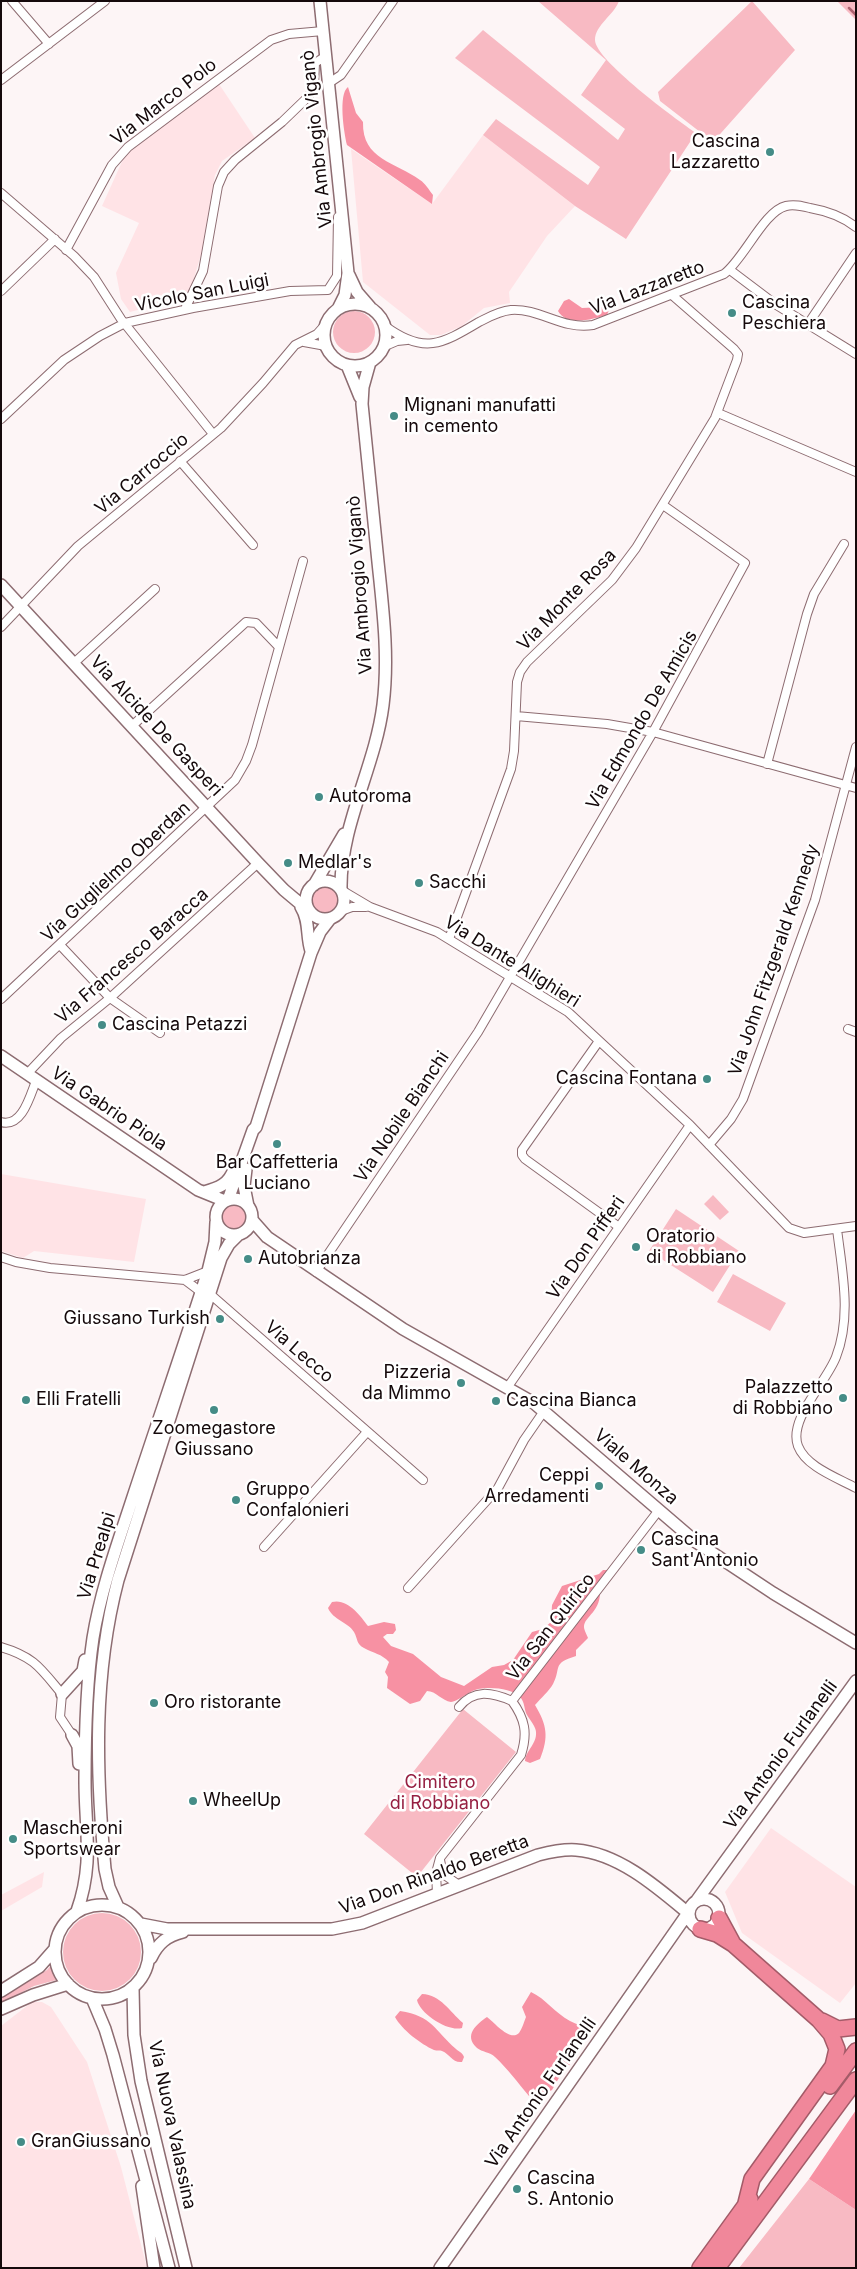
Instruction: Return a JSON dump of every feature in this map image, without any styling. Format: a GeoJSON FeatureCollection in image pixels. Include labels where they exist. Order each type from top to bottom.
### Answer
{"type":"FeatureCollection","features":[{"type":"Feature","properties":{"kind":"highway"},"geometry":{"type":"LineString","coordinates":[[719,1918],[733,1944]]}},
{"type":"Feature","properties":{"kind":"highway"},"geometry":{"type":"LineString","coordinates":[[700,1929],[717,1934],[733,1944],[819,2020],[836,2041],[837,2049],[832,2066],[752,2179],[744,2207]]}},
{"type":"Feature","properties":{"kind":"highway"},"geometry":{"type":"LineString","coordinates":[[819,2020],[838,2029],[856,2027]]}},
{"type":"Feature","properties":{"kind":"highway"},"geometry":{"type":"LineString","coordinates":[[700,2268],[856,2051]]}},
{"type":"Feature","properties":{"kind":"highway"},"geometry":{"type":"LineString","coordinates":[[717,2268],[856,2080]]}},
{"type":"Feature","properties":{"kind":"highway"},"geometry":{"type":"LineString","coordinates":[[782,2180],[812,2150],[856,2095]]}},
{"type":"Feature","properties":{"kind":"main road","name":"Via Ambrogio Viganò"},"geometry":{"type":"LineString","coordinates":[[320,1],[348,273],[346,294],[325,325]]}},
{"type":"Feature","properties":{"kind":"main road","name":"Via Ambrogio Viganò"},"geometry":{"type":"LineString","coordinates":[[348,273],[357,292],[376,312],[385,326]]}},
{"type":"Feature","properties":{"kind":"main road"},"geometry":{"type":"LineString","coordinates":[[339,307],[355,304],[370,307]]}},
{"type":"Feature","properties":{"kind":"main road"},"geometry":{"type":"LineString","coordinates":[[325,325],[324,339],[326,346]]}},
{"type":"Feature","properties":{"kind":"main road"},"geometry":{"type":"LineString","coordinates":[[383,347],[385,326]]}},
{"type":"Feature","properties":{"kind":"main road","name":"Via Ambrogio Viganò"},"geometry":{"type":"LineString","coordinates":[[326,346],[338,361],[347,365],[358,388],[362,404],[386,656],[380,723],[342,860],[342,890]]}},
{"type":"Feature","properties":{"kind":"main road","name":"Via Ambrogio Viganò"},"geometry":{"type":"LineString","coordinates":[[362,404],[365,378],[370,362],[383,347]]}},
{"type":"Feature","properties":{"kind":"main road"},"geometry":{"type":"LineString","coordinates":[[347,365],[363,365],[370,362]]}},
{"type":"Feature","properties":{"kind":"main road","name":"Via Alcide De Gasperi"},"geometry":{"type":"LineString","coordinates":[[1,585],[133,725],[258,863],[284,890],[312,913]]}},
{"type":"Feature","properties":{"kind":"main road","name":"Via Ambrogio Viganò"},"geometry":{"type":"LineString","coordinates":[[311,887],[352,819]]}},
{"type":"Feature","properties":{"kind":"main road"},"geometry":{"type":"LineString","coordinates":[[201,1191],[220,1187],[231,1178],[244,1143],[253,1132],[258,1131],[244,1177],[244,1193],[252,1220],[249,1227],[240,1234],[224,1233],[216,1217],[227,1200],[253,1132],[311,953],[320,932],[330,919],[341,911],[345,902],[342,890],[331,882],[319,882],[298,892],[284,890]]}},
{"type":"Feature","properties":{"kind":"main road"},"geometry":{"type":"LineString","coordinates":[[311,887],[306,900],[312,913],[315,929],[311,953]]}},
{"type":"Feature","properties":{"kind":"main road"},"geometry":{"type":"LineString","coordinates":[[297,901],[304,912],[308,924],[308,944],[311,953]]}},
{"type":"Feature","properties":{"kind":"main road"},"geometry":{"type":"LineString","coordinates":[[312,913],[325,919],[330,919]]}},
{"type":"Feature","properties":{"kind":"main road","name":"Via Gabrio Piola"},"geometry":{"type":"LineString","coordinates":[[1,1056],[201,1191],[227,1200]]}},
{"type":"Feature","properties":{"kind":"main road","name":"Via Gabrio Piola"},"geometry":{"type":"LineString","coordinates":[[201,1191],[216,1217]]}},
{"type":"Feature","properties":{"kind":"main road"},"geometry":{"type":"LineString","coordinates":[[227,1200],[238,1199],[248,1206]]}},
{"type":"Feature","properties":{"kind":"main road","name":"Via Prealpi"},"geometry":{"type":"LineString","coordinates":[[118,1907],[109,1887],[105,1869],[98,1771],[99,1703],[108,1619],[118,1580],[206,1293],[208,1271],[216,1242],[216,1217]]}},
{"type":"Feature","properties":{"kind":"main road","name":"Viale Monza"},"geometry":{"type":"LineString","coordinates":[[252,1220],[267,1238],[403,1329],[544,1411],[696,1542],[773,1593],[856,1643]]}},
{"type":"Feature","properties":{"kind":"main road","name":"Viale Monza"},"geometry":{"type":"LineString","coordinates":[[240,1234],[267,1238]]}},
{"type":"Feature","properties":{"kind":"main road","name":"Via Prealpi"},"geometry":{"type":"LineString","coordinates":[[77,1911],[83,1894],[88,1868],[85,1782],[88,1677],[93,1637],[101,1598],[116,1545],[206,1293],[229,1244],[240,1234]]}},
{"type":"Feature","properties":{"kind":"main road"},"geometry":{"type":"LineString","coordinates":[[62,1694],[83,1671],[93,1637]]}},
{"type":"Feature","properties":{"kind":"main road","name":"Via Antonio Furlanelli"},"geometry":{"type":"LineString","coordinates":[[440,2268],[693,1905],[856,1681]]}},
{"type":"Feature","properties":{"kind":"main road"},"geometry":{"type":"LineString","coordinates":[[72,1735],[78,1746],[79,1766],[85,1782]]}},
{"type":"Feature","properties":{"kind":"main road","name":"Via Don Rinaldo Beretta"},"geometry":{"type":"LineString","coordinates":[[141,1924],[167,1929],[332,1930],[362,1923],[538,1855],[559,1850],[593,1853],[618,1862],[672,1899],[693,1905]]}},
{"type":"Feature","properties":{"kind":"main road","name":"Via Antonio Furlanelli"},"geometry":{"type":"LineString","coordinates":[[713,1902],[717,1873]]}},
{"type":"Feature","properties":{"kind":"main road"},"geometry":{"type":"LineString","coordinates":[[670,1939],[712,1927],[719,1918],[719,1909],[706,1898],[693,1905],[693,1925],[700,1929]]}},
{"type":"Feature","properties":{"kind":"main road"},"geometry":{"type":"LineString","coordinates":[[1,1991],[39,1967],[54,1950],[59,1932],[66,1920],[77,1911],[90,1906],[104,1904],[118,1907],[134,1917],[141,1924],[149,1942],[149,1962],[146,1972],[133,1988],[114,1997],[92,1998],[82,1994],[68,1984],[58,1969],[54,1950]]}},
{"type":"Feature","properties":{"kind":"main road","name":"Via Don Rinaldo Beretta"},"geometry":{"type":"LineString","coordinates":[[149,1962],[154,1949],[163,1940],[195,1929]]}},
{"type":"Feature","properties":{"kind":"main road"},"geometry":{"type":"LineString","coordinates":[[1,2009],[33,1995],[68,1984]]}},
{"type":"Feature","properties":{"kind":"main road","name":"Via Nuova Valassina"},"geometry":{"type":"LineString","coordinates":[[133,1988],[137,2061],[186,2268]]}},
{"type":"Feature","properties":{"kind":"main road","name":"Via Nuova Valassina"},"geometry":{"type":"LineString","coordinates":[[92,1998],[105,2029],[169,2268]]}},
{"type":"Feature","properties":{"kind":"main road"},"geometry":{"type":"LineString","coordinates":[[139,2155],[146,2226],[154,2268]]}},
{"type":"Feature","properties":{"kind":"street"},"geometry":{"type":"LineString","coordinates":[[12,1],[49,44]]}},
{"type":"Feature","properties":{"kind":"street"},"geometry":{"type":"LineString","coordinates":[[1,80],[106,1]]}},
{"type":"Feature","properties":{"kind":"street"},"geometry":{"type":"LineString","coordinates":[[329,83],[341,75],[393,1]]}},
{"type":"Feature","properties":{"kind":"street","name":"Via Marco Polo"},"geometry":{"type":"LineString","coordinates":[[66,250],[114,161],[128,147],[271,40],[289,34],[323,31]]}},
{"type":"Feature","properties":{"kind":"street"},"geometry":{"type":"LineString","coordinates":[[185,309],[203,271],[218,186],[224,172],[235,160],[282,122],[309,96],[314,86],[315,63],[326,56]]}},
{"type":"Feature","properties":{"kind":"street"},"geometry":{"type":"LineString","coordinates":[[1,193],[55,239],[94,276],[125,323],[213,434]]}},
{"type":"Feature","properties":{"kind":"street","name":"Via Lazzaretto"},"geometry":{"type":"LineString","coordinates":[[385,326],[402,337],[424,343],[441,343],[494,314],[511,310],[573,326],[593,325],[724,274],[730,270],[761,228],[782,208],[796,205],[821,210],[834,214],[856,227]]}},
{"type":"Feature","properties":{"kind":"street","name":"Vicolo San Luigi"},"geometry":{"type":"LineString","coordinates":[[1,419],[64,360],[100,336],[125,323],[185,309],[290,291],[323,292],[331,287],[337,276],[338,219],[342,211]]}},
{"type":"Feature","properties":{"kind":"street"},"geometry":{"type":"LineString","coordinates":[[1,291],[55,239]]}},
{"type":"Feature","properties":{"kind":"street"},"geometry":{"type":"LineString","coordinates":[[808,324],[856,252]]}},
{"type":"Feature","properties":{"kind":"street"},"geometry":{"type":"LineString","coordinates":[[730,270],[775,304],[856,354]]}},
{"type":"Feature","properties":{"kind":"street","name":"Via Monte Rosa"},"geometry":{"type":"LineString","coordinates":[[449,939],[511,769],[514,751],[517,682],[522,666],[612,580],[636,548],[718,413],[737,360],[738,354],[672,295]]}},
{"type":"Feature","properties":{"kind":"street","name":"Via Carroccio"},"geometry":{"type":"LineString","coordinates":[[1,627],[78,546],[233,417],[300,342],[312,338],[325,325]]}},
{"type":"Feature","properties":{"kind":"street","name":"Via Lazzaretto"},"geometry":{"type":"LineString","coordinates":[[383,347],[397,341],[412,340]]}},
{"type":"Feature","properties":{"kind":"street"},"geometry":{"type":"LineString","coordinates":[[300,342],[326,346]]}},
{"type":"Feature","properties":{"kind":"street"},"geometry":{"type":"LineString","coordinates":[[718,413],[856,472]]}},
{"type":"Feature","properties":{"kind":"street"},"geometry":{"type":"LineString","coordinates":[[180,461],[253,545]]}},
{"type":"Feature","properties":{"kind":"street","name":"Via Edmondo De Amicis"},"geometry":{"type":"LineString","coordinates":[[510,977],[653,732],[746,563],[663,505]]}},
{"type":"Feature","properties":{"kind":"street"},"geometry":{"type":"LineString","coordinates":[[767,764],[807,614],[819,585],[844,544]]}},
{"type":"Feature","properties":{"kind":"street","name":"Via Guglielmo Oberdan"},"geometry":{"type":"LineString","coordinates":[[1,999],[235,780],[246,761],[303,561]]}},
{"type":"Feature","properties":{"kind":"street"},"geometry":{"type":"LineString","coordinates":[[74,663],[155,589]]}},
{"type":"Feature","properties":{"kind":"street"},"geometry":{"type":"LineString","coordinates":[[133,725],[244,624],[251,621],[256,622],[279,648]]}},
{"type":"Feature","properties":{"kind":"street"},"geometry":{"type":"LineString","coordinates":[[516,716],[607,724],[653,732],[856,788]]}},
{"type":"Feature","properties":{"kind":"street","name":"Via John Fitzgerald Kennedy"},"geometry":{"type":"LineString","coordinates":[[709,1145],[731,1120],[743,1099],[815,900],[856,747]]}},
{"type":"Feature","properties":{"kind":"street","name":"Via Francesco Baracca"},"geometry":{"type":"LineString","coordinates":[[1,1122],[15,1121],[23,1110],[32,1078],[61,1038],[110,998],[258,863]]}},
{"type":"Feature","properties":{"kind":"street","name":"Via Dante Alighieri"},"geometry":{"type":"LineString","coordinates":[[342,890],[370,907],[428,928],[449,939],[568,1012],[690,1125],[789,1228],[804,1232],[856,1226]]}},
{"type":"Feature","properties":{"kind":"street","name":"Via Dante Alighieri"},"geometry":{"type":"LineString","coordinates":[[341,911],[359,906],[370,907]]}},
{"type":"Feature","properties":{"kind":"street"},"geometry":{"type":"LineString","coordinates":[[60,945],[110,998],[160,1033]]}},
{"type":"Feature","properties":{"kind":"street","name":"Via Nobile Bianchi"},"geometry":{"type":"LineString","coordinates":[[316,1272],[478,1032],[510,977]]}},
{"type":"Feature","properties":{"kind":"street"},"geometry":{"type":"LineString","coordinates":[[599,1041],[522,1150],[522,1155],[619,1227]]}},
{"type":"Feature","properties":{"kind":"street","name":"Via Don Pifferi"},"geometry":{"type":"LineString","coordinates":[[507,1388],[690,1125]]}},
{"type":"Feature","properties":{"kind":"street"},"geometry":{"type":"LineString","coordinates":[[837,1229],[845,1300],[838,1351],[800,1419],[796,1436],[798,1447],[805,1458],[856,1488]]}},
{"type":"Feature","properties":{"kind":"street"},"geometry":{"type":"LineString","coordinates":[[1,1257],[16,1262],[50,1268],[186,1280],[208,1271]]}},
{"type":"Feature","properties":{"kind":"street","name":"Via Lecco"},"geometry":{"type":"LineString","coordinates":[[186,1280],[206,1293],[423,1480]]}},
{"type":"Feature","properties":{"kind":"street"},"geometry":{"type":"LineString","coordinates":[[408,1588],[498,1488],[524,1440],[544,1411]]}},
{"type":"Feature","properties":{"kind":"street"},"geometry":{"type":"LineString","coordinates":[[264,1547],[367,1432]]}},
{"type":"Feature","properties":{"kind":"street","name":"Via San Quirico"},"geometry":{"type":"LineString","coordinates":[[437,1893],[436,1873],[440,1858],[521,1755],[526,1741],[526,1727],[521,1713],[512,1701],[658,1510]]}},
{"type":"Feature","properties":{"kind":"street"},"geometry":{"type":"LineString","coordinates":[[1,1647],[18,1652],[33,1661],[62,1694],[60,1718],[72,1735]]}},
{"type":"Feature","properties":{"kind":"street"},"geometry":{"type":"LineString","coordinates":[[459,1707],[472,1696],[481,1693],[492,1694],[512,1701]]}},
{"type":"Feature","properties":{"kind":"street"},"geometry":{"type":"LineString","coordinates":[[440,1858],[440,1867],[443,1874],[459,1885]]}},
{"type":"Feature","properties":{"kind":"shaded area"},"geometry":{"type":"Polygon","coordinates":[[[219,84],[255,138],[222,161],[215,175],[201,255],[190,291],[175,300],[130,312],[121,299],[116,273],[139,223],[102,206],[125,155],[219,84]]]}},
{"type":"Feature","properties":{"kind":"shaded area"},"geometry":{"type":"Polygon","coordinates":[[[348,87],[356,113],[363,122],[364,135],[368,145],[382,158],[424,183],[433,195],[432,204],[347,145],[342,105],[345,91],[348,87]]]}},
{"type":"Feature","properties":{"kind":"shaded area"},"geometry":{"type":"Polygon","coordinates":[[[483,135],[575,206],[547,236],[509,292],[510,303],[484,308],[462,326],[441,335],[430,335],[363,282],[351,149],[432,204],[483,135]]]}},
{"type":"Feature","properties":{"kind":"shaded area"},"geometry":{"type":"Polygon","coordinates":[[[569,299],[582,308],[604,307],[609,310],[607,315],[581,321],[567,319],[558,311],[564,301],[569,299]]]}},
{"type":"Feature","properties":{"kind":"shaded area"},"geometry":{"type":"Polygon","coordinates":[[[1,1174],[146,1199],[134,1262],[34,1251],[23,1258],[1,1251],[1,1174]]]}},
{"type":"Feature","properties":{"kind":"shaded area"},"geometry":{"type":"Polygon","coordinates":[[[603,1570],[609,1570],[613,1574],[612,1579],[600,1588],[600,1596],[596,1608],[585,1623],[584,1628],[588,1638],[576,1650],[576,1656],[560,1664],[553,1684],[535,1705],[544,1725],[546,1738],[540,1759],[530,1763],[525,1761],[535,1740],[536,1730],[526,1713],[522,1699],[516,1694],[492,1688],[480,1689],[451,1702],[427,1691],[420,1701],[410,1704],[387,1688],[388,1677],[385,1672],[389,1662],[380,1655],[361,1646],[351,1629],[333,1615],[328,1608],[332,1602],[338,1601],[353,1608],[368,1626],[384,1622],[395,1624],[396,1630],[393,1634],[387,1634],[383,1637],[391,1646],[413,1654],[441,1677],[464,1686],[492,1667],[504,1665],[513,1660],[532,1632],[543,1629],[551,1622],[552,1605],[562,1586],[599,1574],[603,1570]]]}},
{"type":"Feature","properties":{"kind":"shaded area"},"geometry":{"type":"Polygon","coordinates":[[[771,1828],[856,1887],[856,1983],[840,2003],[742,1933],[725,1892],[771,1828]]]}},
{"type":"Feature","properties":{"kind":"shaded area"},"geometry":{"type":"Polygon","coordinates":[[[44,1872],[42,1887],[1,1911],[1,1895],[44,1872]]]}},
{"type":"Feature","properties":{"kind":"shaded area"},"geometry":{"type":"Polygon","coordinates":[[[531,1992],[565,2018],[581,2025],[589,2033],[586,2037],[576,2041],[571,2063],[560,2076],[552,2090],[541,2096],[533,2088],[529,2096],[493,2055],[477,2048],[471,2039],[473,2030],[487,2017],[511,2035],[519,2033],[526,2017],[522,2007],[531,1992]]]}},
{"type":"Feature","properties":{"kind":"shaded area"},"geometry":{"type":"Polygon","coordinates":[[[422,1994],[440,2000],[463,2023],[462,2028],[456,2029],[442,2025],[423,2011],[417,2000],[422,1994]]]}},
{"type":"Feature","properties":{"kind":"shaded area"},"geometry":{"type":"Polygon","coordinates":[[[32,2002],[42,2002],[51,2007],[87,2062],[121,2167],[147,2268],[1,2268],[1,2026],[32,2002]]]}},
{"type":"Feature","properties":{"kind":"shaded area"},"geometry":{"type":"Polygon","coordinates":[[[400,2011],[420,2016],[426,2020],[462,2054],[464,2057],[462,2062],[453,2060],[445,2052],[434,2050],[412,2036],[395,2017],[400,2011]]]}},
{"type":"Feature","properties":{"kind":"shaded area"},"geometry":{"type":"Polygon","coordinates":[[[856,2110],[856,2210],[809,2179],[856,2110]]]}},
{"type":"Feature","properties":{"kind":"green space"},"geometry":{"type":"Polygon","coordinates":[[[538,1],[619,1],[598,30],[595,40],[599,49],[608,61],[638,89],[696,133],[626,239],[575,206],[483,135],[496,119],[588,185],[600,167],[455,58],[483,30],[618,140],[625,129],[581,95],[606,60],[538,1]]]}},
{"type":"Feature","properties":{"kind":"green space"},"geometry":{"type":"Polygon","coordinates":[[[752,1],[795,50],[713,142],[660,101],[658,92],[752,1]]]}},
{"type":"Feature","properties":{"kind":"green space"},"geometry":{"type":"Polygon","coordinates":[[[837,1],[856,1],[856,20],[837,1]]]}},
{"type":"Feature","properties":{"kind":"green space"},"geometry":{"type":"Polygon","coordinates":[[[358,311],[366,314],[372,320],[375,332],[372,344],[366,350],[350,353],[342,350],[336,344],[333,328],[336,320],[342,314],[358,311]]]}},
{"type":"Feature","properties":{"kind":"green space"},"geometry":{"type":"Polygon","coordinates":[[[325,886],[335,890],[339,900],[335,910],[325,914],[315,910],[311,900],[315,890],[325,886]]]}},
{"type":"Feature","properties":{"kind":"green space"},"geometry":{"type":"Polygon","coordinates":[[[713,1195],[729,1212],[720,1220],[704,1204],[713,1195]]]}},
{"type":"Feature","properties":{"kind":"green space"},"geometry":{"type":"Polygon","coordinates":[[[233,1202],[243,1207],[248,1217],[243,1227],[233,1232],[223,1227],[218,1217],[223,1207],[233,1202]]]}},
{"type":"Feature","properties":{"kind":"green space"},"geometry":{"type":"Polygon","coordinates":[[[676,1209],[739,1251],[713,1292],[649,1251],[676,1209]]]}},
{"type":"Feature","properties":{"kind":"green space"},"geometry":{"type":"Polygon","coordinates":[[[733,1274],[786,1303],[770,1331],[717,1302],[733,1274]]]}},
{"type":"Feature","properties":{"kind":"green space","name":"Cimitero di Robbiano"},"geometry":{"type":"Polygon","coordinates":[[[463,1709],[516,1752],[417,1877],[364,1834],[463,1709]]]}},
{"type":"Feature","properties":{"kind":"green space"},"geometry":{"type":"Polygon","coordinates":[[[94,1913],[110,1913],[124,1919],[135,1930],[141,1944],[141,1960],[135,1974],[124,1985],[110,1991],[94,1991],[80,1985],[69,1974],[63,1960],[63,1944],[69,1930],[80,1919],[94,1913]]]}},
{"type":"Feature","properties":{"kind":"green space"},"geometry":{"type":"Polygon","coordinates":[[[52,1964],[60,1979],[34,1986],[1,2003],[1,1997],[47,1970],[52,1964]]]}},
{"type":"Feature","properties":{"kind":"green space"},"geometry":{"type":"Polygon","coordinates":[[[809,2179],[856,2210],[856,2268],[739,2268],[809,2179]]]}},
{"type":"Feature","properties":{"kind":"waterway"},"geometry":{"type":"LineString","coordinates":[[849,8],[856,15]]}},
{"type":"Feature","properties":{"kind":"place","name":"Cascina Lazzaretto"},"geometry":{"type":"Point","coordinates":[770,152]}},
{"type":"Feature","properties":{"kind":"place","name":"Cascina Peschiera"},"geometry":{"type":"Point","coordinates":[732,313]}},
{"type":"Feature","properties":{"kind":"place","name":"Mignani manufatti in cemento"},"geometry":{"type":"Point","coordinates":[394,416]}},
{"type":"Feature","properties":{"kind":"place","name":"Autoroma"},"geometry":{"type":"Point","coordinates":[319,797]}},
{"type":"Feature","properties":{"kind":"place","name":"Medlar's"},"geometry":{"type":"Point","coordinates":[288,863]}},
{"type":"Feature","properties":{"kind":"place","name":"Sacchi"},"geometry":{"type":"Point","coordinates":[419,883]}},
{"type":"Feature","properties":{"kind":"place","name":"Cascina Petazzi"},"geometry":{"type":"Point","coordinates":[102,1025]}},
{"type":"Feature","properties":{"kind":"place","name":"Cascina Fontana"},"geometry":{"type":"Point","coordinates":[707,1079]}},
{"type":"Feature","properties":{"kind":"place","name":"Bar Caffetteria Luciano"},"geometry":{"type":"Point","coordinates":[277,1144]}},
{"type":"Feature","properties":{"kind":"place","name":"Oratorio di Robbiano"},"geometry":{"type":"Point","coordinates":[636,1247]}},
{"type":"Feature","properties":{"kind":"place","name":"Autobrianza"},"geometry":{"type":"Point","coordinates":[248,1259]}},
{"type":"Feature","properties":{"kind":"place","name":"Giussano Turkish"},"geometry":{"type":"Point","coordinates":[220,1319]}},
{"type":"Feature","properties":{"kind":"place","name":"Pizzeria da Mimmo"},"geometry":{"type":"Point","coordinates":[461,1383]}},
{"type":"Feature","properties":{"kind":"place","name":"Palazzetto di Robbiano"},"geometry":{"type":"Point","coordinates":[843,1398]}},
{"type":"Feature","properties":{"kind":"place","name":"Elli Fratelli"},"geometry":{"type":"Point","coordinates":[26,1400]}},
{"type":"Feature","properties":{"kind":"place","name":"Cascina Bianca"},"geometry":{"type":"Point","coordinates":[496,1401]}},
{"type":"Feature","properties":{"kind":"place","name":"Zoomegastore Giussano"},"geometry":{"type":"Point","coordinates":[214,1410]}},
{"type":"Feature","properties":{"kind":"place","name":"Ceppi Arredamenti"},"geometry":{"type":"Point","coordinates":[599,1486]}},
{"type":"Feature","properties":{"kind":"place","name":"Gruppo Confalonieri"},"geometry":{"type":"Point","coordinates":[236,1500]}},
{"type":"Feature","properties":{"kind":"place","name":"Cascina Sant'Antonio"},"geometry":{"type":"Point","coordinates":[641,1550]}},
{"type":"Feature","properties":{"kind":"place","name":"Oro ristorante"},"geometry":{"type":"Point","coordinates":[154,1703]}},
{"type":"Feature","properties":{"kind":"place","name":"WheelUp"},"geometry":{"type":"Point","coordinates":[193,1801]}},
{"type":"Feature","properties":{"kind":"place","name":"Mascheroni Sportswear"},"geometry":{"type":"Point","coordinates":[13,1839]}},
{"type":"Feature","properties":{"kind":"place","name":"GranGiussano"},"geometry":{"type":"Point","coordinates":[21,2142]}},
{"type":"Feature","properties":{"kind":"place","name":"Cascina S. Antonio"},"geometry":{"type":"Point","coordinates":[517,2189]}}]}
